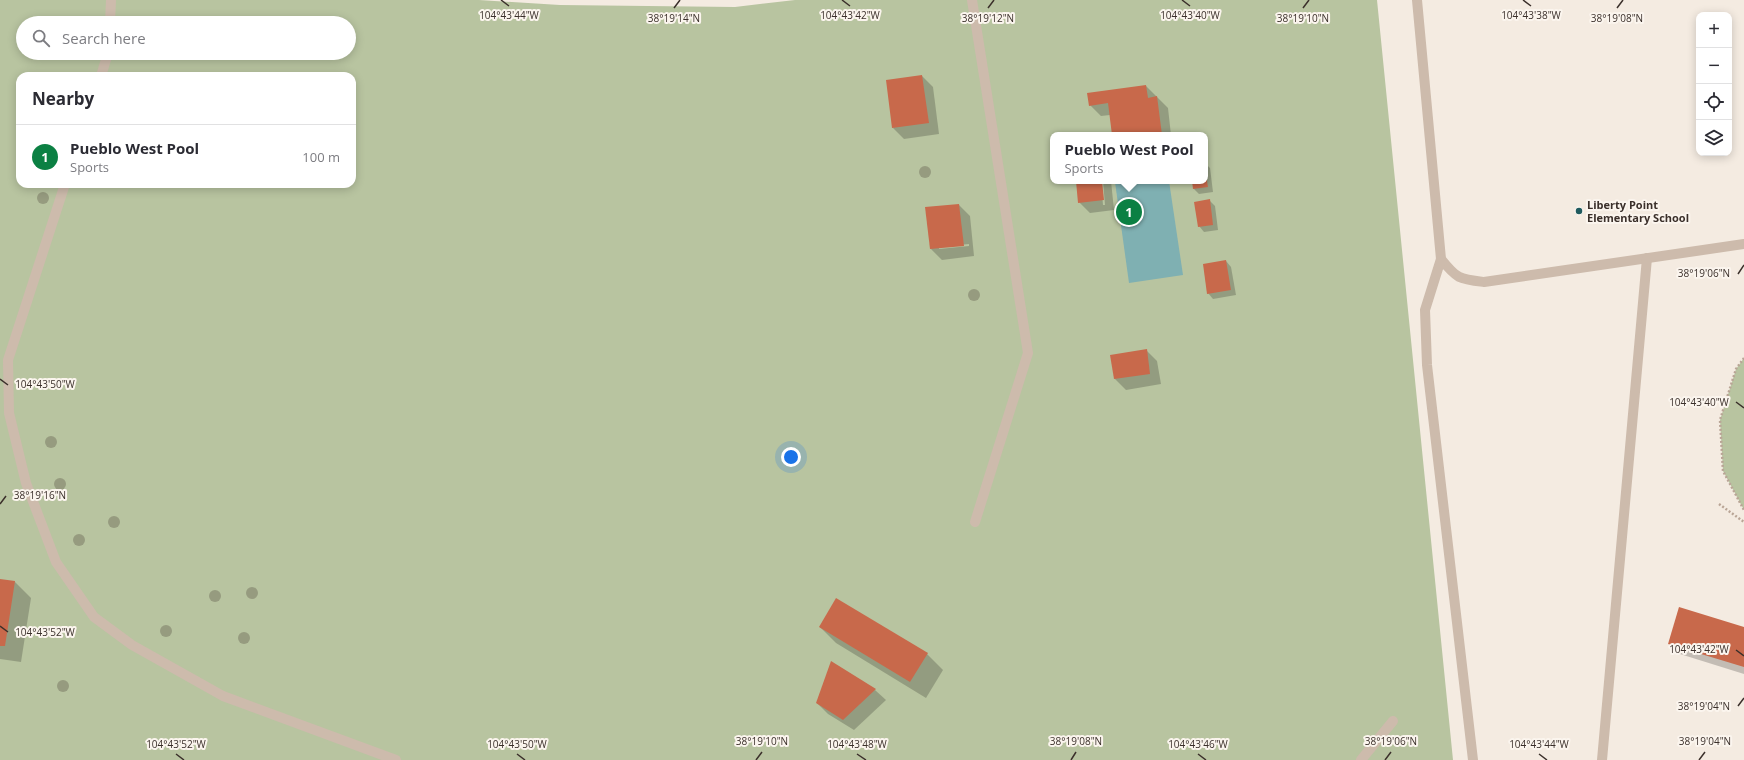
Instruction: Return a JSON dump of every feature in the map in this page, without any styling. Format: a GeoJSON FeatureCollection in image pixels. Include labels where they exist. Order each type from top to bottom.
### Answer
{"type":"FeatureCollection","features":[{"type":"Feature","properties":{"kind":"lane"},"geometry":{"type":"LineString","coordinates":[[110,16],[111,0]]}},
{"type":"Feature","properties":{"kind":"lane"},"geometry":{"type":"LineString","coordinates":[[972,0],[1028,353],[975,522]]}},
{"type":"Feature","properties":{"kind":"lane"},"geometry":{"type":"LineString","coordinates":[[1417,0],[1441,259],[1425,310],[1427,365],[1473,760]]}},
{"type":"Feature","properties":{"kind":"lane"},"geometry":{"type":"LineString","coordinates":[[102,72],[106,60]]}},
{"type":"Feature","properties":{"kind":"lane"},"geometry":{"type":"LineString","coordinates":[[64,188],[8,360],[9,413],[26,483],[56,562],[94,617],[132,645],[223,696],[396,760]]}},
{"type":"Feature","properties":{"kind":"lane"},"geometry":{"type":"LineString","coordinates":[[1441,259],[1451,271],[1462,280],[1484,282],[1744,244]]}},
{"type":"Feature","properties":{"kind":"lane"},"geometry":{"type":"LineString","coordinates":[[1602,760],[1647,258]]}},
{"type":"Feature","properties":{"kind":"lane"},"geometry":{"type":"LineString","coordinates":[[1361,760],[1393,721]]}},
{"type":"Feature","properties":{"kind":"path"},"geometry":{"type":"LineString","coordinates":[[1744,358],[1736,369],[1720,420],[1723,470],[1744,510]]}},
{"type":"Feature","properties":{"kind":"path"},"geometry":{"type":"LineString","coordinates":[[1719,504],[1744,522]]}},
{"type":"Feature","properties":{"kind":"green space"},"geometry":{"type":"Polygon","coordinates":[[[0,0],[479,0],[560,5],[735,7],[795,0],[1377,0],[1453,760],[0,760],[0,0]]]}},
{"type":"Feature","properties":{"kind":"green space"},"geometry":{"type":"Polygon","coordinates":[[[1744,358],[1744,510],[1723,471],[1720,420],[1736,369],[1744,358]]]}},
{"type":"Feature","properties":{"kind":"water"},"geometry":{"type":"Polygon","coordinates":[[[1115,184],[1169,184],[1183,275],[1129,283],[1115,184]]]}},
{"type":"Feature","properties":{"kind":"building"},"geometry":{"type":"Polygon","coordinates":[[[922,75],[929,123],[892,128],[886,80],[922,75]]]}},
{"type":"Feature","properties":{"kind":"building"},"geometry":{"type":"Polygon","coordinates":[[[1146,85],[1148,98],[1157,96],[1162,132],[1112,132],[1108,103],[1089,106],[1087,93],[1146,85]]]}},
{"type":"Feature","properties":{"kind":"building"},"geometry":{"type":"Polygon","coordinates":[[[1076,184],[1102,184],[1104,200],[1078,203],[1076,184]]]}},
{"type":"Feature","properties":{"kind":"building"},"geometry":{"type":"Polygon","coordinates":[[[1192,184],[1207,184],[1208,187],[1193,189],[1192,184]]]}},
{"type":"Feature","properties":{"kind":"building"},"geometry":{"type":"Polygon","coordinates":[[[1210,199],[1213,225],[1198,227],[1194,202],[1210,199]]]}},
{"type":"Feature","properties":{"kind":"building"},"geometry":{"type":"Polygon","coordinates":[[[959,204],[964,246],[930,249],[925,207],[959,204]]]}},
{"type":"Feature","properties":{"kind":"building"},"geometry":{"type":"Polygon","coordinates":[[[1226,260],[1231,290],[1207,294],[1203,264],[1226,260]]]}},
{"type":"Feature","properties":{"kind":"building"},"geometry":{"type":"Polygon","coordinates":[[[1147,349],[1150,374],[1114,379],[1110,355],[1147,349]]]}},
{"type":"Feature","properties":{"kind":"building"},"geometry":{"type":"Polygon","coordinates":[[[0,579],[15,581],[5,646],[0,646],[0,579]]]}},
{"type":"Feature","properties":{"kind":"building"},"geometry":{"type":"Polygon","coordinates":[[[836,598],[928,653],[910,682],[819,627],[836,598]]]}},
{"type":"Feature","properties":{"kind":"building"},"geometry":{"type":"Polygon","coordinates":[[[1679,607],[1744,627],[1744,667],[1668,644],[1679,607]]]}},
{"type":"Feature","properties":{"kind":"building"},"geometry":{"type":"Polygon","coordinates":[[[831,661],[876,689],[843,720],[816,703],[831,661]]]}},
{"type":"Feature","properties":{"kind":"place","name":"Liberty Point Elementary School"},"geometry":{"type":"Point","coordinates":[1579,211]}},
{"type":"Feature","properties":{"kind":"place","name":"Pueblo West Pool"},"geometry":{"type":"Point","coordinates":[1129,212]}}]}
